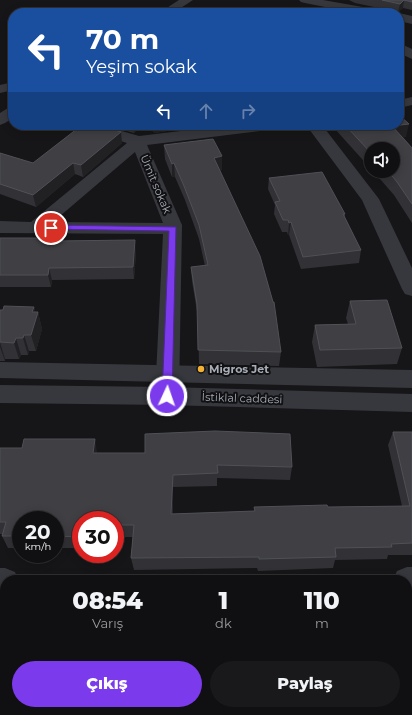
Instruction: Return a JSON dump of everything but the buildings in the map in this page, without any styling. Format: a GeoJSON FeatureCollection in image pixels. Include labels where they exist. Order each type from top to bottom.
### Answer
{"type":"FeatureCollection","features":[{"type":"Feature","properties":{"kind":"street"},"geometry":{"type":"LineString","coordinates":[[177,8],[187,0]]}},
{"type":"Feature","properties":{"kind":"street"},"geometry":{"type":"LineString","coordinates":[[305,0],[348,8]]}},
{"type":"Feature","properties":{"kind":"street"},"geometry":{"type":"LineString","coordinates":[[332,5],[336,8]]}},
{"type":"Feature","properties":{"kind":"street"},"geometry":{"type":"LineString","coordinates":[[102,130],[138,141],[227,130]]}},
{"type":"Feature","properties":{"kind":"street"},"geometry":{"type":"LineString","coordinates":[[318,130],[370,199],[412,289]]}},
{"type":"Feature","properties":{"kind":"street"},"geometry":{"type":"LineString","coordinates":[[36,227],[138,141]]}},
{"type":"Feature","properties":{"kind":"street","name":"Ümit sokak"},"geometry":{"type":"LineString","coordinates":[[138,141],[173,225],[167,396]]}},
{"type":"Feature","properties":{"kind":"street"},"geometry":{"type":"LineString","coordinates":[[0,227],[173,229]]}},
{"type":"Feature","properties":{"kind":"street"},"geometry":{"type":"LineString","coordinates":[[0,370],[412,378]]}},
{"type":"Feature","properties":{"kind":"street","name":"İstiklal caddesi"},"geometry":{"type":"LineString","coordinates":[[0,394],[167,396],[412,404]]}},
{"type":"Feature","properties":{"kind":"place","name":"Migros Jet"},"geometry":{"type":"Point","coordinates":[201,369]}},
{"type":"Feature","properties":{"kind":"route"},"geometry":{"type":"LineString","coordinates":[[51,228],[173,229],[167,396]]}}]}
